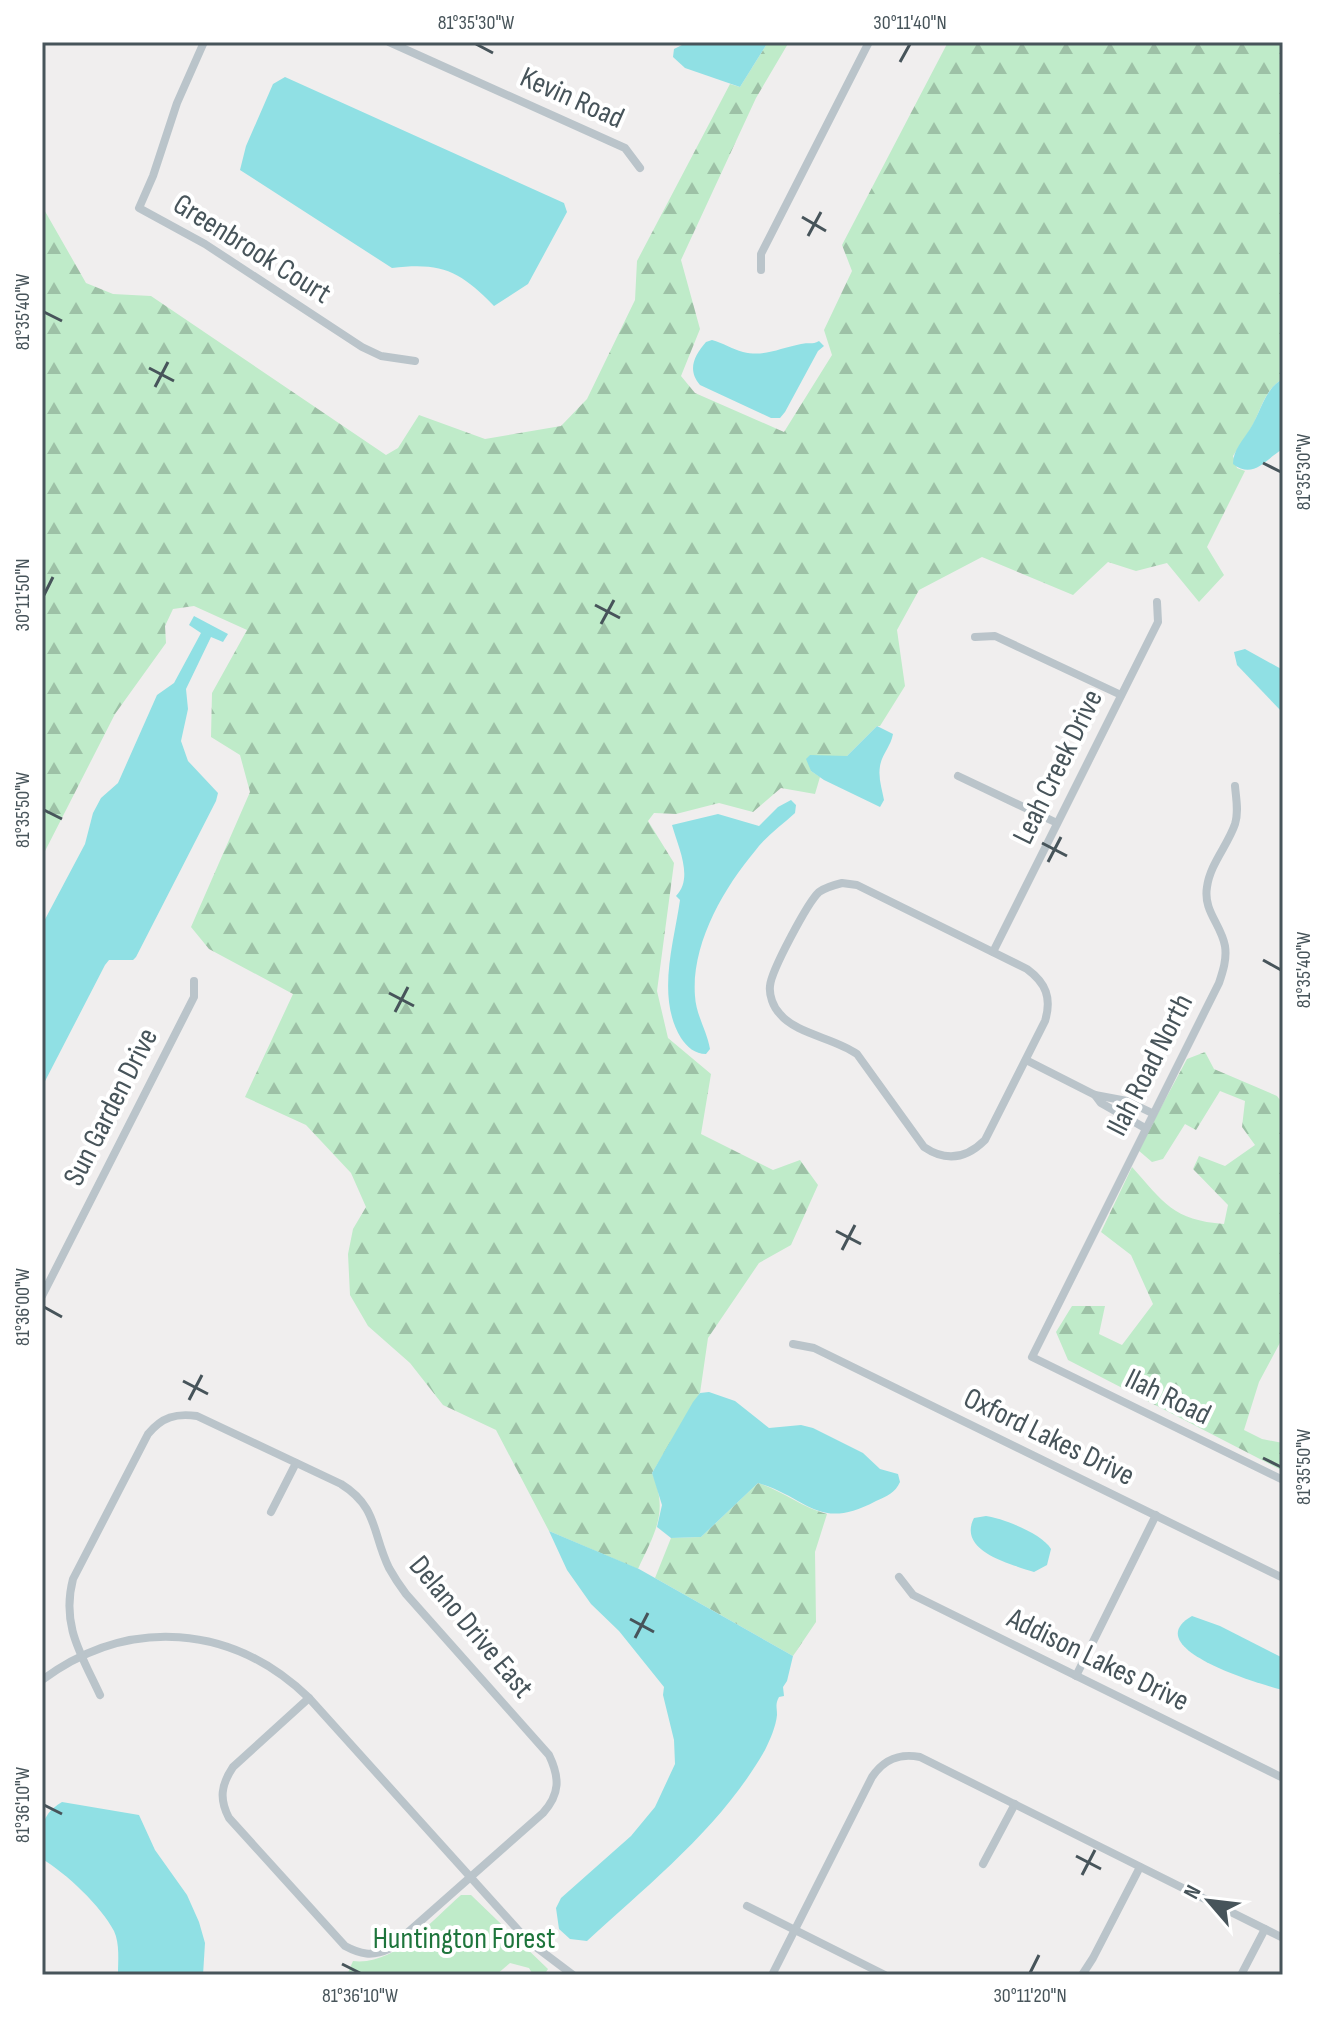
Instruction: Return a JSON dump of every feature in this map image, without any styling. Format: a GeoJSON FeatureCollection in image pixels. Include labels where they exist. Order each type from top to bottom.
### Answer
{"type":"FeatureCollection","features":[{"type":"Feature","properties":{"kind":"street","name":"Greenbrook Court"},"geometry":{"type":"LineString","coordinates":[[204,42],[177,103],[139,208],[205,244],[362,347],[381,356],[415,361]]}},
{"type":"Feature","properties":{"kind":"street","name":"Kevin Road"},"geometry":{"type":"LineString","coordinates":[[389,42],[625,148],[640,168]]}},
{"type":"Feature","properties":{"kind":"street"},"geometry":{"type":"LineString","coordinates":[[761,270],[761,254],[869,42]]}},
{"type":"Feature","properties":{"kind":"street","name":"Leah Creek Drive"},"geometry":{"type":"LineString","coordinates":[[993,952],[1158,622],[1157,602]]}},
{"type":"Feature","properties":{"kind":"street"},"geometry":{"type":"LineString","coordinates":[[975,637],[995,636],[1121,695]]}},
{"type":"Feature","properties":{"kind":"street"},"geometry":{"type":"LineString","coordinates":[[958,776],[1057,823]]}},
{"type":"Feature","properties":{"kind":"street","name":"Ilah Road North"},"geometry":{"type":"LineString","coordinates":[[1032,1357],[1219,983],[1225,963],[1225,946],[1209,914],[1207,887],[1210,873],[1236,823],[1238,808],[1235,786]]}},
{"type":"Feature","properties":{"kind":"street"},"geometry":{"type":"LineString","coordinates":[[842,883],[857,885],[993,952],[1027,969],[1045,987],[1048,1010],[985,1140],[974,1151],[960,1157],[934,1154],[924,1147],[857,1054],[792,1024],[780,1015],[772,1002],[770,987],[773,973],[810,904],[819,893],[842,883]]}},
{"type":"Feature","properties":{"kind":"street","name":"Sun Garden Drive"},"geometry":{"type":"LineString","coordinates":[[42,1296],[46,1278],[194,997],[194,981]]}},
{"type":"Feature","properties":{"kind":"street"},"geometry":{"type":"LineString","coordinates":[[1026,1060],[1095,1095],[1127,1101],[1152,1113]]}},
{"type":"Feature","properties":{"kind":"street"},"geometry":{"type":"LineString","coordinates":[[1095,1095],[1101,1103],[1145,1128]]}},
{"type":"Feature","properties":{"kind":"street","name":"Oxford Lakes Drive"},"geometry":{"type":"LineString","coordinates":[[793,1344],[814,1348],[1283,1578]]}},
{"type":"Feature","properties":{"kind":"street","name":"Ilah Road"},"geometry":{"type":"LineString","coordinates":[[1032,1357],[1283,1480]]}},
{"type":"Feature","properties":{"kind":"street","name":"Delano Drive East"},"geometry":{"type":"LineString","coordinates":[[82,1657],[68,1614],[68,1597],[73,1579],[148,1434],[164,1418],[197,1416],[351,1490],[368,1509],[389,1568],[406,1594],[549,1755],[557,1770],[558,1781],[552,1803],[469,1877]]}},
{"type":"Feature","properties":{"kind":"street"},"geometry":{"type":"LineString","coordinates":[[271,1512],[296,1463]]}},
{"type":"Feature","properties":{"kind":"street"},"geometry":{"type":"LineString","coordinates":[[1076,1676],[1156,1515]]}},
{"type":"Feature","properties":{"kind":"street","name":"Addison Lakes Drive"},"geometry":{"type":"LineString","coordinates":[[899,1577],[913,1595],[1283,1778]]}},
{"type":"Feature","properties":{"kind":"street"},"geometry":{"type":"LineString","coordinates":[[42,1680],[82,1657],[136,1638],[193,1637],[237,1649],[260,1660],[287,1677],[309,1698],[528,1941],[573,1975]]}},
{"type":"Feature","properties":{"kind":"street"},"geometry":{"type":"LineString","coordinates":[[82,1657],[100,1695]]}},
{"type":"Feature","properties":{"kind":"street"},"geometry":{"type":"LineString","coordinates":[[309,1698],[233,1767],[226,1778],[221,1793],[223,1807],[239,1829],[345,1946],[357,1953],[379,1954],[389,1949],[469,1877]]}},
{"type":"Feature","properties":{"kind":"street"},"geometry":{"type":"LineString","coordinates":[[772,1975],[872,1777],[885,1762],[902,1755],[920,1757],[1283,1938]]}},
{"type":"Feature","properties":{"kind":"street"},"geometry":{"type":"LineString","coordinates":[[983,1864],[1015,1804]]}},
{"type":"Feature","properties":{"kind":"street"},"geometry":{"type":"LineString","coordinates":[[1082,1975],[1140,1867]]}},
{"type":"Feature","properties":{"kind":"street"},"geometry":{"type":"LineString","coordinates":[[747,1906],[885,1975]]}},
{"type":"Feature","properties":{"kind":"street"},"geometry":{"type":"LineString","coordinates":[[1241,1975],[1265,1929]]}},
{"type":"Feature","properties":{"kind":"green space"},"geometry":{"type":"Polygon","coordinates":[[[768,42],[789,42],[756,98],[681,260],[700,329],[681,376],[695,393],[784,432],[832,355],[824,330],[852,271],[842,245],[948,42],[1283,42],[1283,379],[1267,394],[1233,456],[1237,468],[1245,471],[1207,547],[1224,575],[1199,602],[1167,563],[1136,571],[1108,562],[1073,595],[982,557],[919,590],[897,630],[905,686],[880,726],[847,756],[811,771],[820,777],[815,794],[781,788],[753,812],[719,803],[676,814],[654,813],[648,821],[674,863],[657,991],[668,1038],[711,1074],[701,1134],[773,1170],[800,1160],[818,1185],[791,1245],[759,1263],[708,1338],[700,1393],[652,1473],[660,1511],[638,1569],[549,1531],[496,1430],[443,1405],[410,1363],[368,1326],[350,1295],[348,1254],[353,1229],[366,1207],[351,1173],[306,1125],[245,1097],[293,994],[209,949],[191,927],[250,792],[240,755],[211,737],[212,693],[247,630],[194,606],[173,609],[165,626],[166,643],[115,714],[42,857],[42,206],[86,283],[113,294],[151,296],[386,455],[398,448],[419,415],[485,439],[561,426],[587,399],[635,300],[637,261],[730,84],[740,87],[768,42]]]}},
{"type":"Feature","properties":{"kind":"green space"},"geometry":{"type":"Polygon","coordinates":[[[1205,1052],[1214,1069],[1277,1096],[1283,1104],[1283,1337],[1259,1382],[1244,1430],[1262,1439],[1283,1443],[1283,1471],[1068,1360],[1056,1332],[1072,1306],[1105,1306],[1099,1334],[1122,1345],[1153,1304],[1131,1255],[1101,1232],[1132,1167],[1171,1208],[1193,1218],[1224,1224],[1228,1205],[1193,1169],[1199,1156],[1225,1166],[1255,1145],[1242,1127],[1245,1101],[1220,1091],[1196,1130],[1185,1124],[1163,1159],[1152,1162],[1138,1150],[1187,1059],[1205,1052]]]}},
{"type":"Feature","properties":{"kind":"green space"},"geometry":{"type":"Polygon","coordinates":[[[758,1483],[827,1514],[815,1552],[816,1622],[793,1656],[655,1578],[671,1538],[701,1537],[758,1483]]]}},
{"type":"Feature","properties":{"kind":"green space","name":"Huntington Forest"},"geometry":{"type":"Polygon","coordinates":[[[461,1895],[471,1895],[548,1969],[544,1975],[533,1975],[529,1968],[510,1963],[496,1975],[347,1975],[353,1961],[368,1961],[383,1956],[412,1940],[461,1895]]]}},
{"type":"Feature","properties":{"kind":"water"},"geometry":{"type":"Polygon","coordinates":[[[688,42],[768,42],[740,87],[685,68],[673,57],[674,49],[688,42]]]}},
{"type":"Feature","properties":{"kind":"water"},"geometry":{"type":"Polygon","coordinates":[[[285,77],[564,203],[567,212],[528,284],[494,306],[471,284],[449,272],[424,266],[392,268],[240,170],[246,146],[273,84],[285,77]]]}},
{"type":"Feature","properties":{"kind":"water"},"geometry":{"type":"Polygon","coordinates":[[[712,340],[751,353],[765,353],[819,341],[824,346],[818,351],[785,412],[780,418],[771,418],[700,385],[694,374],[695,358],[706,342],[712,340]]]}},
{"type":"Feature","properties":{"kind":"water"},"geometry":{"type":"Polygon","coordinates":[[[1283,379],[1283,449],[1253,469],[1240,468],[1233,464],[1237,450],[1267,395],[1283,379]]]}},
{"type":"Feature","properties":{"kind":"water"},"geometry":{"type":"Polygon","coordinates":[[[194,616],[228,634],[223,642],[211,637],[186,689],[188,709],[181,741],[188,761],[218,793],[216,801],[136,957],[133,960],[109,960],[105,965],[42,1087],[42,925],[85,844],[93,813],[101,798],[118,783],[157,695],[174,683],[201,633],[189,625],[194,616]]]}},
{"type":"Feature","properties":{"kind":"water"},"geometry":{"type":"Polygon","coordinates":[[[1245,649],[1283,670],[1283,713],[1237,665],[1234,652],[1245,649]]]}},
{"type":"Feature","properties":{"kind":"water"},"geometry":{"type":"Polygon","coordinates":[[[877,726],[893,734],[880,766],[884,800],[880,807],[824,780],[811,771],[806,759],[810,755],[847,756],[877,726]]]}},
{"type":"Feature","properties":{"kind":"water"},"geometry":{"type":"Polygon","coordinates":[[[791,800],[796,805],[795,813],[764,840],[743,866],[721,900],[704,938],[698,957],[695,996],[710,1049],[706,1054],[698,1053],[681,1038],[669,1005],[669,970],[680,900],[676,896],[684,880],[681,852],[672,825],[718,814],[759,826],[778,807],[791,800]]]}},
{"type":"Feature","properties":{"kind":"water"},"geometry":{"type":"Polygon","coordinates":[[[709,1392],[735,1401],[769,1428],[801,1425],[813,1428],[863,1453],[880,1469],[898,1474],[900,1482],[887,1496],[856,1510],[840,1513],[814,1509],[758,1483],[701,1537],[671,1538],[657,1527],[662,1505],[652,1473],[693,1402],[700,1393],[709,1392]]]}},
{"type":"Feature","properties":{"kind":"water"},"geometry":{"type":"Polygon","coordinates":[[[986,1516],[1011,1523],[1047,1543],[1051,1549],[1047,1565],[1034,1572],[1000,1560],[979,1547],[971,1529],[974,1518],[986,1516]]]}},
{"type":"Feature","properties":{"kind":"water"},"geometry":{"type":"Polygon","coordinates":[[[549,1531],[639,1569],[793,1656],[783,1687],[784,1696],[779,1697],[777,1702],[772,1733],[748,1778],[684,1852],[587,1941],[570,1939],[559,1929],[556,1908],[561,1898],[631,1836],[655,1807],[675,1764],[674,1740],[663,1695],[664,1687],[619,1631],[591,1604],[567,1570],[549,1531]]]}},
{"type":"Feature","properties":{"kind":"water"},"geometry":{"type":"Polygon","coordinates":[[[1192,1616],[1220,1626],[1283,1658],[1283,1690],[1230,1673],[1191,1652],[1180,1640],[1179,1628],[1192,1616]]]}},
{"type":"Feature","properties":{"kind":"water"},"geometry":{"type":"Polygon","coordinates":[[[62,1802],[139,1815],[155,1850],[187,1895],[199,1922],[205,1943],[203,1975],[118,1975],[117,1941],[108,1921],[82,1891],[42,1859],[45,1820],[62,1802]]]}}]}
